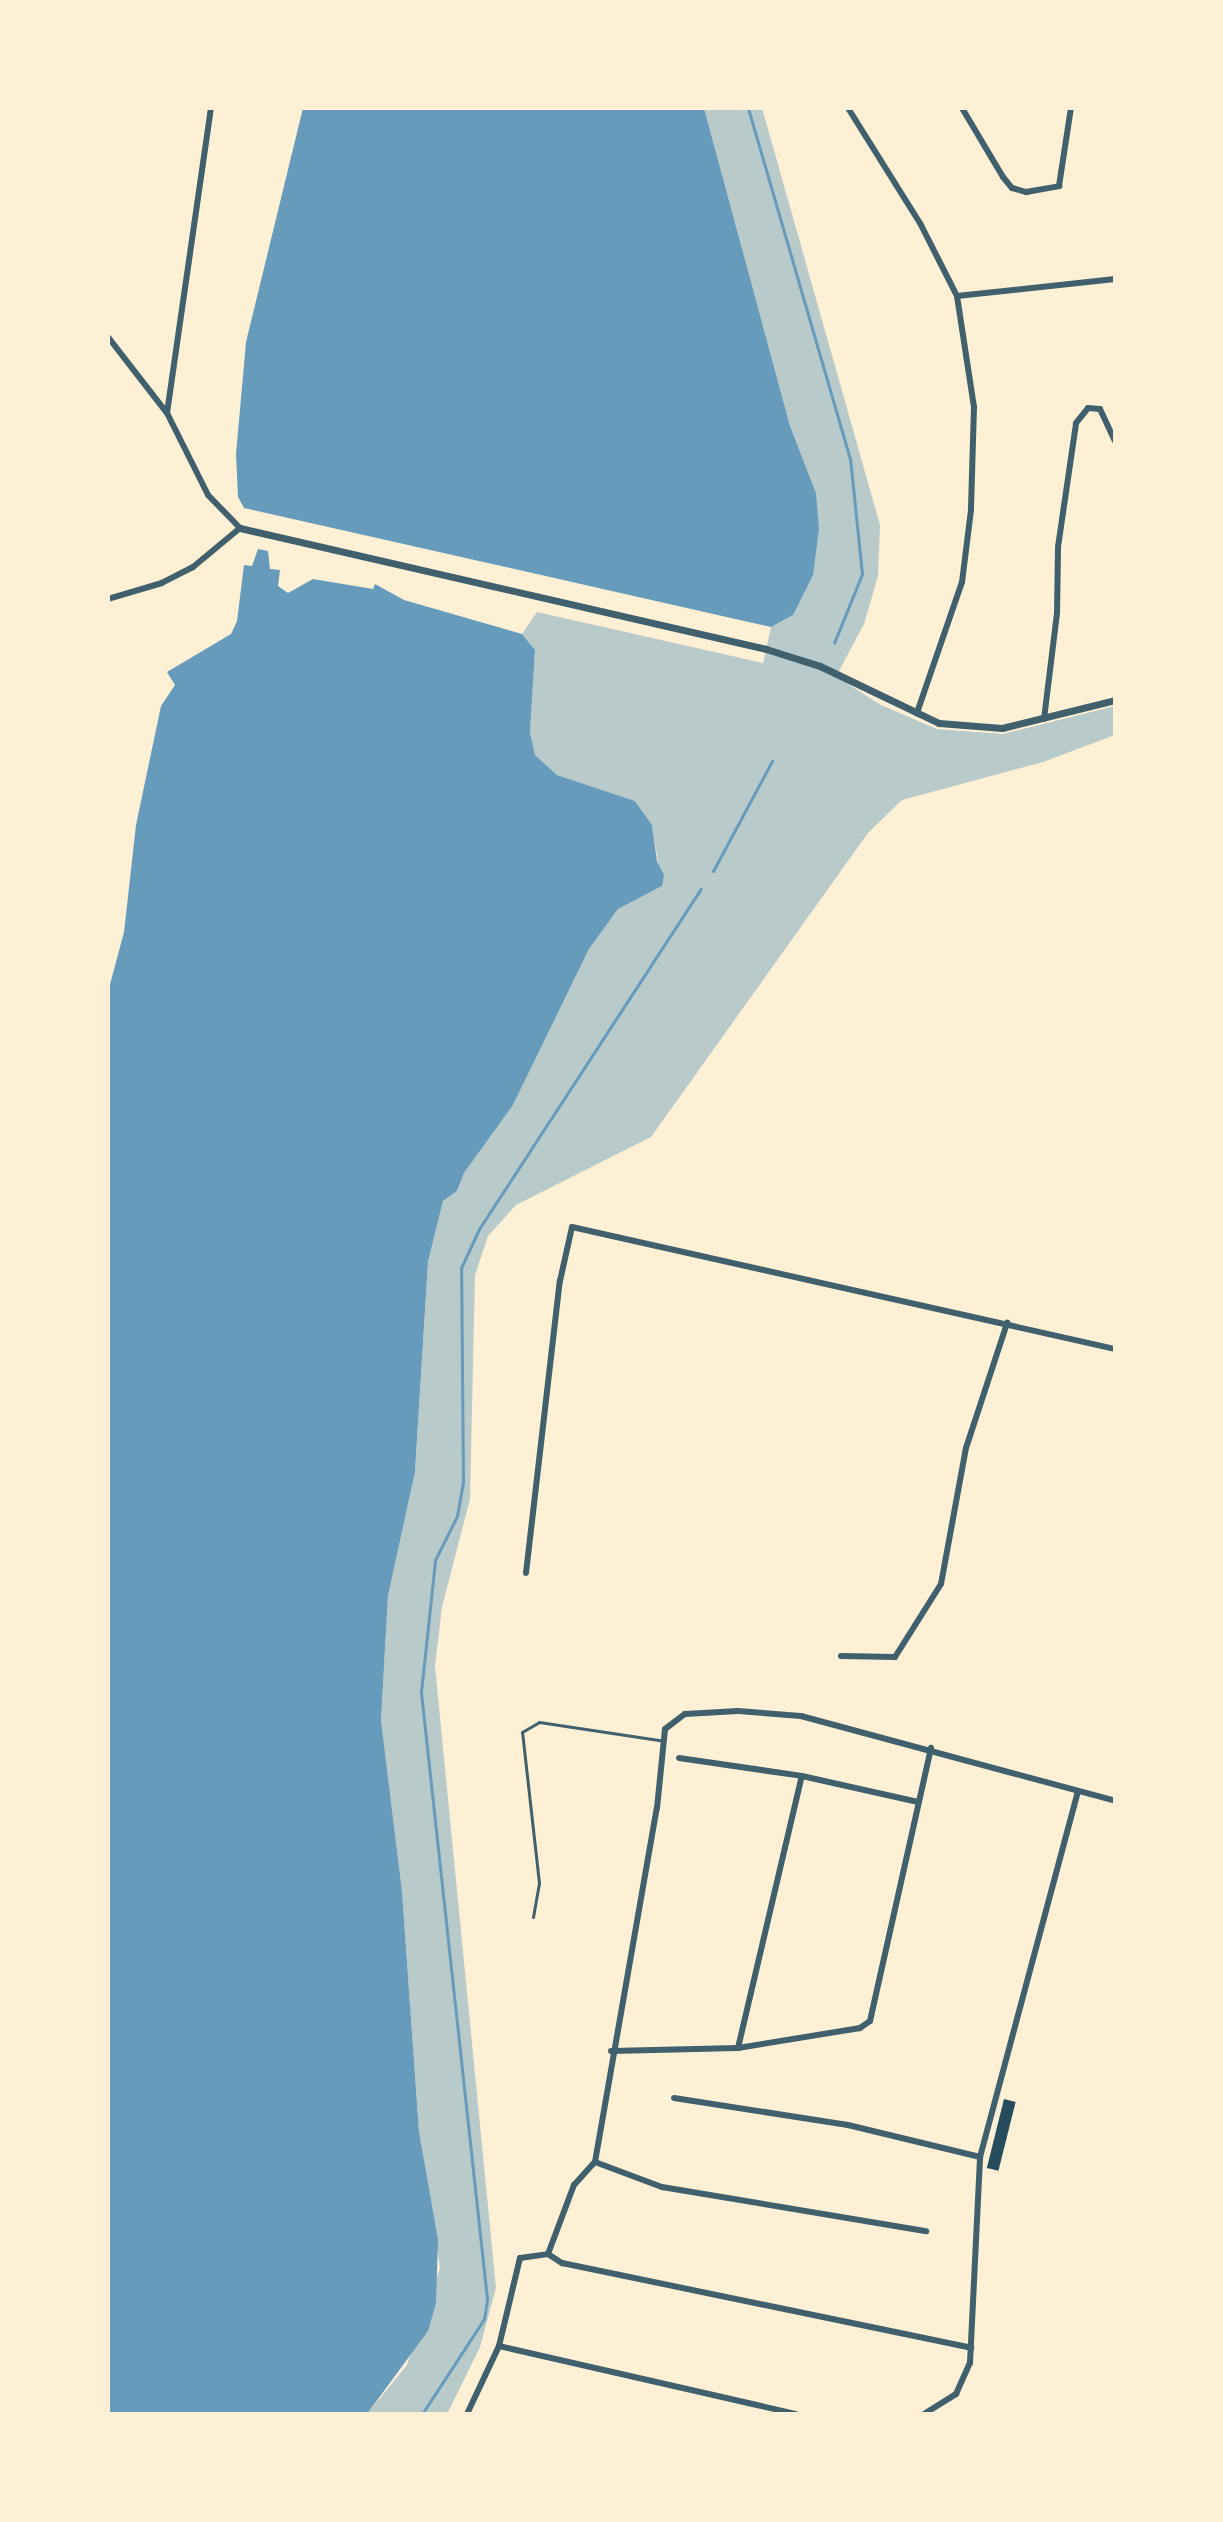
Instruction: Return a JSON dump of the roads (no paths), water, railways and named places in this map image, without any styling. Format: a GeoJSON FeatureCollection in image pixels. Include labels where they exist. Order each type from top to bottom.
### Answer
{"type":"FeatureCollection","features":[{"type":"Feature","properties":{"kind":"street"},"geometry":{"type":"LineString","coordinates":[[167,413],[211,108]]}},
{"type":"Feature","properties":{"kind":"street"},"geometry":{"type":"LineString","coordinates":[[848,108],[921,225],[957,296],[974,407],[971,510],[962,582],[917,714]]}},
{"type":"Feature","properties":{"kind":"street"},"geometry":{"type":"LineString","coordinates":[[962,108],[1003,177],[1012,188],[1026,192],[1059,186],[1071,108]]}},
{"type":"Feature","properties":{"kind":"street"},"geometry":{"type":"LineString","coordinates":[[957,296],[1115,279]]}},
{"type":"Feature","properties":{"kind":"street"},"geometry":{"type":"LineString","coordinates":[[108,337],[167,413],[208,495],[240,528],[766,649],[820,666],[917,714],[970,728],[1044,719],[1115,700]]}},
{"type":"Feature","properties":{"kind":"street"},"geometry":{"type":"LineString","coordinates":[[1044,719],[1057,613],[1058,547],[1076,423],[1088,408],[1100,409],[1115,441]]}},
{"type":"Feature","properties":{"kind":"street"},"geometry":{"type":"LineString","coordinates":[[108,599],[179,574],[240,528]]}},
{"type":"Feature","properties":{"kind":"street"},"geometry":{"type":"LineString","coordinates":[[526,1573],[560,1281],[572,1227],[1115,1349]]}},
{"type":"Feature","properties":{"kind":"street"},"geometry":{"type":"LineString","coordinates":[[841,1656],[895,1657],[941,1584],[966,1448],[1007,1323]]}},
{"type":"Feature","properties":{"kind":"street"},"geometry":{"type":"LineString","coordinates":[[548,2254],[574,2185],[595,2162],[611,2051],[657,1808],[665,1729],[685,1714],[738,1711],[801,1716],[931,1748],[1115,1801]]}},
{"type":"Feature","properties":{"kind":"street"},"geometry":{"type":"LineString","coordinates":[[611,2051],[738,2048],[860,2028],[870,2021],[931,1748]]}},
{"type":"Feature","properties":{"kind":"street"},"geometry":{"type":"LineString","coordinates":[[679,1758],[802,1776],[918,1802]]}},
{"type":"Feature","properties":{"kind":"street"},"geometry":{"type":"LineString","coordinates":[[738,2048],[802,1776]]}},
{"type":"Feature","properties":{"kind":"street"},"geometry":{"type":"LineString","coordinates":[[924,2414],[956,2394],[965,2380],[971,2348],[980,2157],[1078,1792]]}},
{"type":"Feature","properties":{"kind":"street"},"geometry":{"type":"LineString","coordinates":[[674,2098],[860,2127],[980,2157]]}},
{"type":"Feature","properties":{"kind":"street"},"geometry":{"type":"LineString","coordinates":[[595,2162],[662,2187],[926,2231]]}},
{"type":"Feature","properties":{"kind":"street"},"geometry":{"type":"LineString","coordinates":[[467,2414],[499,2346],[520,2258],[548,2254],[562,2263],[971,2348]]}},
{"type":"Feature","properties":{"kind":"street"},"geometry":{"type":"LineString","coordinates":[[499,2346],[796,2414]]}},
{"type":"Feature","properties":{"kind":"lane"},"geometry":{"type":"LineString","coordinates":[[533,1917],[539,1883],[522,1732],[539,1722],[664,1741]]}},
{"type":"Feature","properties":{"kind":"water"},"geometry":{"type":"Polygon","coordinates":[[[303,108],[704,108],[790,426],[816,493],[819,529],[813,575],[793,615],[771,627],[244,508],[238,497],[236,454],[246,342],[303,108]]]}},
{"type":"Feature","properties":{"kind":"water"},"geometry":{"type":"Polygon","coordinates":[[[258,549],[268,551],[270,569],[280,570],[278,586],[288,593],[313,579],[373,589],[375,584],[404,600],[522,634],[535,650],[530,732],[535,755],[557,775],[635,801],[652,825],[657,861],[664,875],[662,886],[618,909],[589,949],[513,1105],[464,1173],[457,1191],[443,1201],[428,1262],[415,1472],[388,1596],[381,1720],[402,1891],[419,2132],[438,2240],[436,2303],[428,2331],[367,2414],[108,2414],[108,992],[124,932],[136,825],[161,706],[175,685],[167,672],[231,634],[237,621],[244,565],[252,566],[258,549]]]}},
{"type":"Feature","properties":{"kind":"waterway"},"geometry":{"type":"LineString","coordinates":[[748,108],[850,458],[862,574],[834,643]]}},
{"type":"Feature","properties":{"kind":"waterway"},"geometry":{"type":"LineString","coordinates":[[713,871],[772,761]]}},
{"type":"Feature","properties":{"kind":"waterway"},"geometry":{"type":"LineString","coordinates":[[422,2414],[484,2319],[487,2299],[421,1692],[435,1560],[457,1516],[463,1483],[461,1268],[479,1229],[701,889]]}}]}
